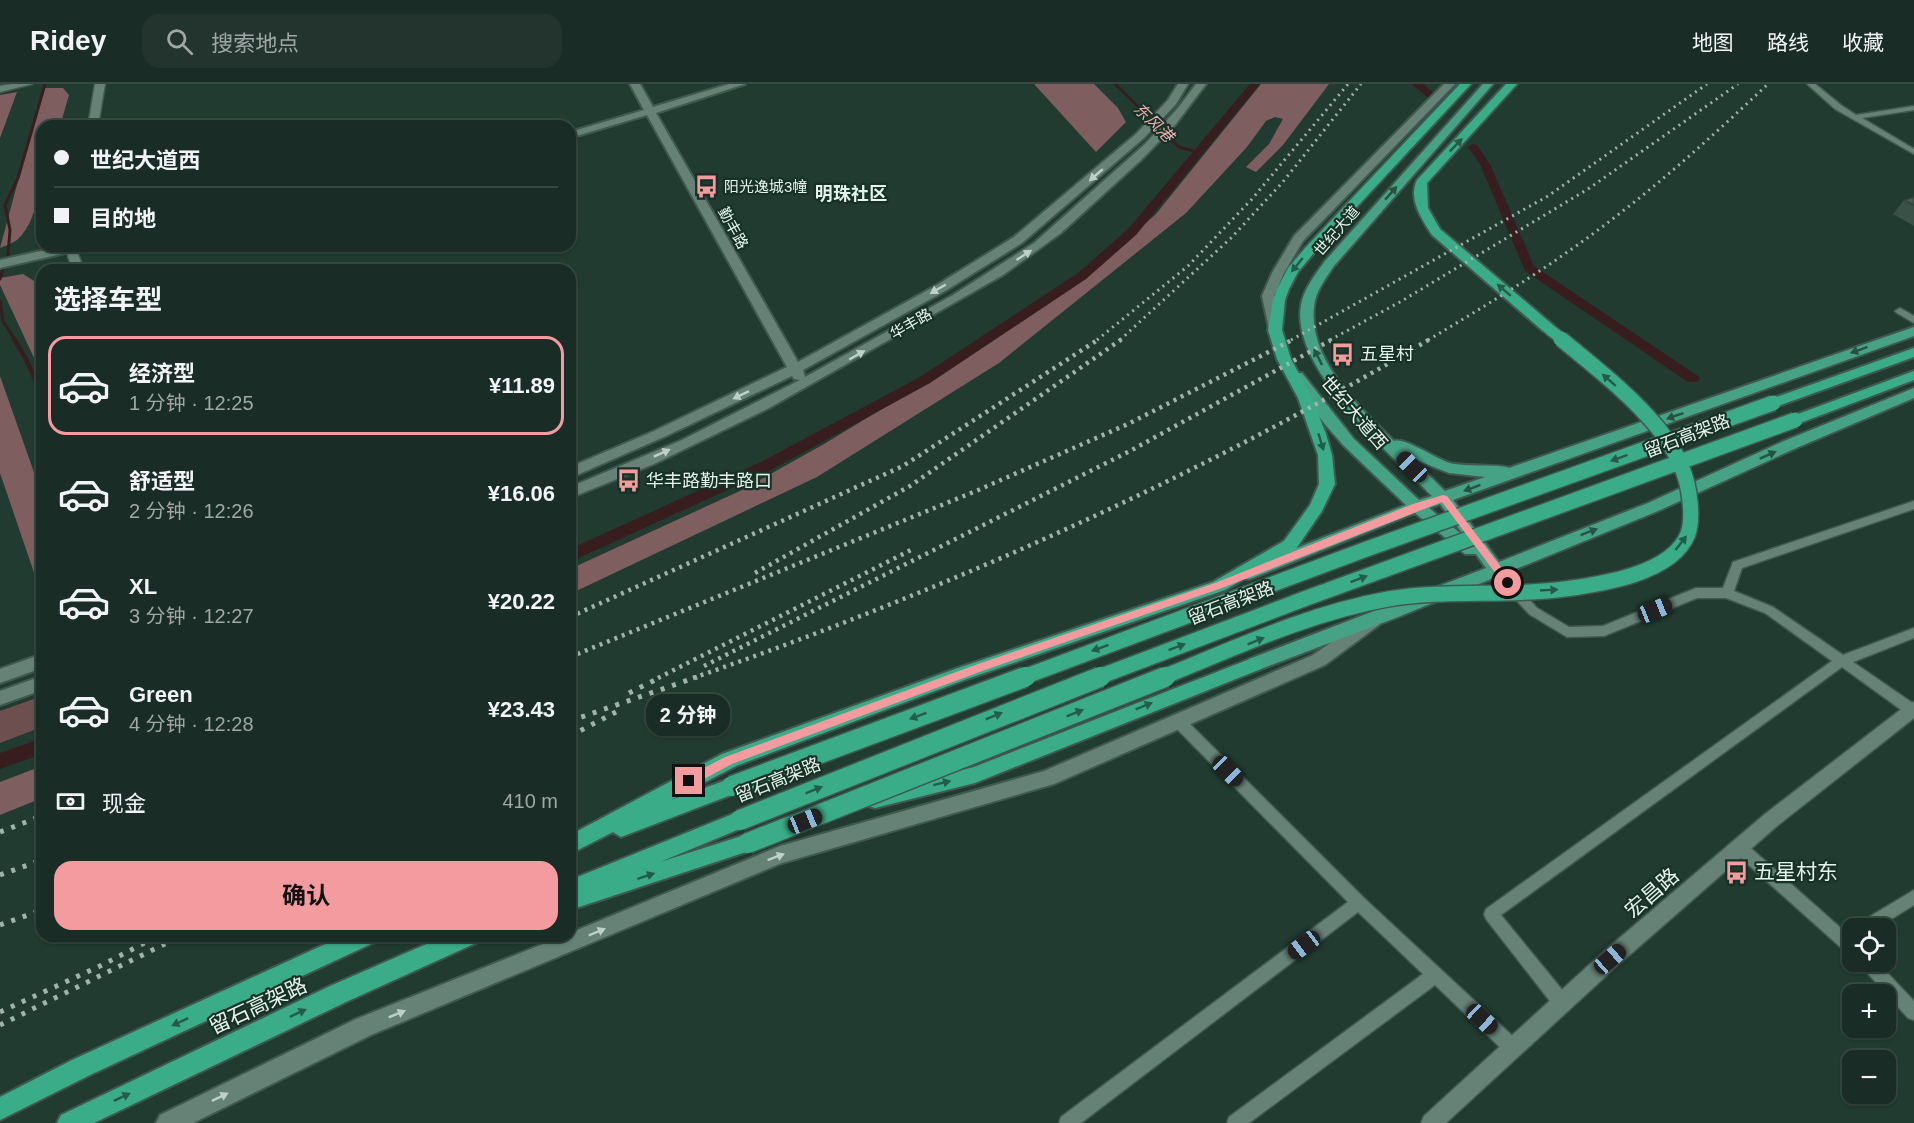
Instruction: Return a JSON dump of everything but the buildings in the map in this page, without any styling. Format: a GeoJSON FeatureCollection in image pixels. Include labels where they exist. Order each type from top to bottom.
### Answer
{"type":"FeatureCollection","features":[{"type":"Feature","properties":{"kind":"highway"},"geometry":{"type":"LineString","coordinates":[[576,843],[729,760],[961,674],[1219,586],[1290,545],[1317,507],[1327,484],[1325,455],[1319,434],[1305,398],[1284,360],[1275,330],[1279,300],[1292,271],[1466,84]]}},
{"type":"Feature","properties":{"kind":"highway"},"geometry":{"type":"LineString","coordinates":[[576,898],[748,843],[1314,617],[1362,604],[1410,596],[1570,589],[1610,583],[1633,576],[1663,561],[1679,548],[1688,534],[1691,499],[1685,474],[1675,453],[1659,431],[1619,389],[1436,232],[1422,213],[1418,196],[1421,182],[1512,84]]}},
{"type":"Feature","properties":{"kind":"highway","name":"留石高架路"},"geometry":{"type":"LineString","coordinates":[[576,844],[1364,549],[1914,352]]}},
{"type":"Feature","properties":{"kind":"highway","name":"留石高架路"},"geometry":{"type":"LineString","coordinates":[[576,888],[1008,711],[1383,570],[1678,465],[1914,375]]}},
{"type":"Feature","properties":{"kind":"highway"},"geometry":{"type":"LineString","coordinates":[[825,813],[975,775],[1255,664]]}},
{"type":"Feature","properties":{"kind":"highway","name":"留石高架路"},"geometry":{"type":"LineString","coordinates":[[0,1109],[91,1063],[353,942]]}},
{"type":"Feature","properties":{"kind":"highway","name":"留石高架路"},"geometry":{"type":"LineString","coordinates":[[69,1123],[338,994],[455,942]]}},
{"type":"Feature","properties":{"kind":"main road","name":"勤丰路"},"geometry":{"type":"LineString","coordinates":[[635,84],[793,370],[806,384]]}},
{"type":"Feature","properties":{"kind":"main road"},"geometry":{"type":"LineString","coordinates":[[576,133],[650,113],[740,84]]}},
{"type":"Feature","properties":{"kind":"main road","name":"华丰路"},"geometry":{"type":"LineString","coordinates":[[576,470],[793,370],[941,288],[1018,240],[1140,136],[1172,102],[1183,84]]}},
{"type":"Feature","properties":{"kind":"main road","name":"华丰路"},"geometry":{"type":"LineString","coordinates":[[576,490],[672,448],[806,384],[969,291],[1039,245],[1155,142],[1201,84]]}},
{"type":"Feature","properties":{"kind":"main road"},"geometry":{"type":"LineString","coordinates":[[1275,330],[1268,296],[1278,273],[1298,239],[1449,84]]}},
{"type":"Feature","properties":{"kind":"main road","name":"世纪大道"},"geometry":{"type":"LineString","coordinates":[[1365,420],[1329,378],[1310,340],[1306,311],[1313,286],[1329,264],[1488,84]]}},
{"type":"Feature","properties":{"kind":"main road"},"geometry":{"type":"LineString","coordinates":[[0,264],[52,252]]}},
{"type":"Feature","properties":{"kind":"main road"},"geometry":{"type":"LineString","coordinates":[[1219,586],[1416,507],[1914,331]]}},
{"type":"Feature","properties":{"kind":"main road","name":"世纪大道西"},"geometry":{"type":"LineString","coordinates":[[1284,360],[1334,425],[1416,507],[1496,569]]}},
{"type":"Feature","properties":{"kind":"main road"},"geometry":{"type":"LineString","coordinates":[[1255,664],[1653,507],[1789,445],[1914,393]]}},
{"type":"Feature","properties":{"kind":"main road"},"geometry":{"type":"LineString","coordinates":[[1365,420],[1420,458],[1438,466],[1464,472],[1492,472],[1542,463]]}},
{"type":"Feature","properties":{"kind":"main road","name":"世纪大道西"},"geometry":{"type":"LineString","coordinates":[[1365,420],[1443,498],[1496,569]]}},
{"type":"Feature","properties":{"kind":"main road"},"geometry":{"type":"LineString","coordinates":[[576,939],[780,855],[1047,778],[1319,660],[1377,617]]}},
{"type":"Feature","properties":{"kind":"main road"},"geometry":{"type":"LineString","coordinates":[[0,676],[36,663]]}},
{"type":"Feature","properties":{"kind":"main road"},"geometry":{"type":"LineString","coordinates":[[0,698],[36,685]]}},
{"type":"Feature","properties":{"kind":"main road"},"geometry":{"type":"LineString","coordinates":[[168,1123],[364,1027],[570,942]]}},
{"type":"Feature","properties":{"kind":"street"},"geometry":{"type":"LineString","coordinates":[[0,89],[27,84]]}},
{"type":"Feature","properties":{"kind":"street"},"geometry":{"type":"LineString","coordinates":[[94,120],[100,84]]}},
{"type":"Feature","properties":{"kind":"street"},"geometry":{"type":"LineString","coordinates":[[1811,84],[1838,107],[1914,152]]}},
{"type":"Feature","properties":{"kind":"street"},"geometry":{"type":"LineString","coordinates":[[1856,117],[1914,108]]}},
{"type":"Feature","properties":{"kind":"street"},"geometry":{"type":"LineString","coordinates":[[1914,306],[1900,311],[1914,320]]}},
{"type":"Feature","properties":{"kind":"street"},"geometry":{"type":"LineString","coordinates":[[1727,593],[1737,565],[1914,505]]}},
{"type":"Feature","properties":{"kind":"street"},"geometry":{"type":"LineString","coordinates":[[1496,569],[1533,611],[1567,632],[1604,631],[1696,593],[1727,593],[1769,610],[1913,710]]}},
{"type":"Feature","properties":{"kind":"street"},"geometry":{"type":"LineString","coordinates":[[1562,1004],[1491,914],[1841,661],[1914,633]]}},
{"type":"Feature","properties":{"kind":"street","name":"宏昌路"},"geometry":{"type":"LineString","coordinates":[[1431,1123],[1771,820],[1913,710]]}},
{"type":"Feature","properties":{"kind":"street"},"geometry":{"type":"LineString","coordinates":[[1179,722],[1359,903],[1513,1048]]}},
{"type":"Feature","properties":{"kind":"street"},"geometry":{"type":"LineString","coordinates":[[1740,847],[1842,934]]}},
{"type":"Feature","properties":{"kind":"street"},"geometry":{"type":"LineString","coordinates":[[1880,918],[1914,897]]}},
{"type":"Feature","properties":{"kind":"street"},"geometry":{"type":"LineString","coordinates":[[1067,1123],[1359,903]]}},
{"type":"Feature","properties":{"kind":"street"},"geometry":{"type":"LineString","coordinates":[[1876,972],[1914,1012]]}},
{"type":"Feature","properties":{"kind":"street"},"geometry":{"type":"LineString","coordinates":[[1235,1123],[1435,975]]}},
{"type":"Feature","properties":{"kind":"shaded area"},"geometry":{"type":"Polygon","coordinates":[[[1034,84],[1094,84],[1118,108],[1126,122],[1096,152],[1034,84]]]}},
{"type":"Feature","properties":{"kind":"shaded area"},"geometry":{"type":"Polygon","coordinates":[[[1261,84],[1329,84],[1283,145],[1256,172],[1246,167],[1269,144],[1283,119],[1275,117],[1266,121],[1247,147],[1186,213],[999,363],[817,477],[576,591],[576,566],[742,490],[928,381],[1028,315],[1113,252],[1156,214],[1261,84]]]}},
{"type":"Feature","properties":{"kind":"shaded area"},"geometry":{"type":"Polygon","coordinates":[[[43,88],[63,88],[69,95],[62,120],[36,120],[36,205],[32,217],[26,230],[17,240],[0,248],[43,88]]]}},
{"type":"Feature","properties":{"kind":"shaded area"},"geometry":{"type":"Polygon","coordinates":[[[17,92],[0,138],[0,95],[17,92]]]}},
{"type":"Feature","properties":{"kind":"shaded area"},"geometry":{"type":"Polygon","coordinates":[[[23,274],[36,282],[36,362],[0,285],[0,278],[23,274]]]}},
{"type":"Feature","properties":{"kind":"shaded area"},"geometry":{"type":"Polygon","coordinates":[[[0,376],[36,478],[36,578],[0,473],[0,376]]]}},
{"type":"Feature","properties":{"kind":"shaded area"},"geometry":{"type":"Polygon","coordinates":[[[36,698],[36,729],[0,743],[0,711],[36,698]]]}},
{"type":"Feature","properties":{"kind":"shaded area"},"geometry":{"type":"Polygon","coordinates":[[[36,768],[36,800],[0,815],[0,782],[36,768]]]}},
{"type":"Feature","properties":{"kind":"waterway"},"geometry":{"type":"LineString","coordinates":[[0,279],[8,255],[10,230],[5,205],[18,178],[45,84]]}},
{"type":"Feature","properties":{"kind":"waterway","name":"东风港"},"geometry":{"type":"LineString","coordinates":[[1115,84],[1179,147],[1196,152]]}},
{"type":"Feature","properties":{"kind":"waterway"},"geometry":{"type":"LineString","coordinates":[[576,553],[766,466],[925,380],[1082,276],[1132,232],[1255,84]]}},
{"type":"Feature","properties":{"kind":"waterway"},"geometry":{"type":"LineString","coordinates":[[1417,84],[1432,96]]}},
{"type":"Feature","properties":{"kind":"waterway"},"geometry":{"type":"LineString","coordinates":[[1473,147],[1485,164],[1529,268],[1693,379]]}},
{"type":"Feature","properties":{"kind":"waterway"},"geometry":{"type":"LineString","coordinates":[[0,301],[3,321],[15,340]]}},
{"type":"Feature","properties":{"kind":"waterway"},"geometry":{"type":"LineString","coordinates":[[14,339],[36,382]]}},
{"type":"Feature","properties":{"kind":"waterway"},"geometry":{"type":"LineString","coordinates":[[0,761],[36,748]]}},
{"type":"Feature","properties":{"kind":"railway"},"geometry":{"type":"LineString","coordinates":[[1097,340],[1188,266],[1252,199],[1348,84]]}},
{"type":"Feature","properties":{"kind":"railway"},"geometry":{"type":"LineString","coordinates":[[1120,340],[1231,238],[1282,183],[1361,84]]}},
{"type":"Feature","properties":{"kind":"railway"},"geometry":{"type":"LineString","coordinates":[[1291,340],[1548,196],[1707,84]]}},
{"type":"Feature","properties":{"kind":"railway"},"geometry":{"type":"LineString","coordinates":[[1330,340],[1400,302],[1588,189],[1738,84]]}},
{"type":"Feature","properties":{"kind":"railway"},"geometry":{"type":"LineString","coordinates":[[1428,340],[1526,280],[1596,231],[1676,167],[1768,84]]}},
{"type":"Feature","properties":{"kind":"railway"},"geometry":{"type":"LineString","coordinates":[[576,614],[903,466],[1099,339]]}},
{"type":"Feature","properties":{"kind":"railway"},"geometry":{"type":"LineString","coordinates":[[755,573],[910,486],[1122,339]]}},
{"type":"Feature","properties":{"kind":"railway"},"geometry":{"type":"LineString","coordinates":[[576,655],[976,491],[1128,424],[1294,339]]}},
{"type":"Feature","properties":{"kind":"railway"},"geometry":{"type":"LineString","coordinates":[[704,666],[1130,451],[1333,339]]}},
{"type":"Feature","properties":{"kind":"railway"},"geometry":{"type":"LineString","coordinates":[[693,678],[883,607],[1070,527],[1253,438],[1430,339]]}},
{"type":"Feature","properties":{"kind":"railway"},"geometry":{"type":"LineString","coordinates":[[658,678],[915,548]]}},
{"type":"Feature","properties":{"kind":"railway"},"geometry":{"type":"LineString","coordinates":[[629,693],[661,677]]}},
{"type":"Feature","properties":{"kind":"railway"},"geometry":{"type":"LineString","coordinates":[[576,719],[697,677]]}},
{"type":"Feature","properties":{"kind":"railway"},"geometry":{"type":"LineString","coordinates":[[576,733],[616,712]]}},
{"type":"Feature","properties":{"kind":"railway"},"geometry":{"type":"LineString","coordinates":[[0,832],[36,818]]}},
{"type":"Feature","properties":{"kind":"railway"},"geometry":{"type":"LineString","coordinates":[[0,875],[36,862]]}},
{"type":"Feature","properties":{"kind":"railway"},"geometry":{"type":"LineString","coordinates":[[0,925],[36,912]]}},
{"type":"Feature","properties":{"kind":"railway"},"geometry":{"type":"LineString","coordinates":[[0,1012],[146,942]]}},
{"type":"Feature","properties":{"kind":"railway"},"geometry":{"type":"LineString","coordinates":[[0,1025],[169,942]]}},
{"type":"Feature","properties":{"kind":"place","name":"阳光逸城3幢"},"geometry":{"type":"Point","coordinates":[706,187]}},
{"type":"Feature","properties":{"kind":"place","name":"五星村"},"geometry":{"type":"Point","coordinates":[1342,354]}},
{"type":"Feature","properties":{"kind":"place","name":"华丰路勤丰路口"},"geometry":{"type":"Point","coordinates":[628,481]}},
{"type":"Feature","properties":{"kind":"place","name":"五星村东"},"geometry":{"type":"Point","coordinates":[1736,872]}},
{"type":"Feature","properties":{"kind":"district","name":"明珠社区"},"geometry":{"type":"Point","coordinates":[851,194]}},
{"type":"Feature","properties":{"kind":"route"},"geometry":{"type":"LineString","coordinates":[[689,781],[729,760],[981,667],[1219,586],[1443,498],[1508,583]]}}]}
